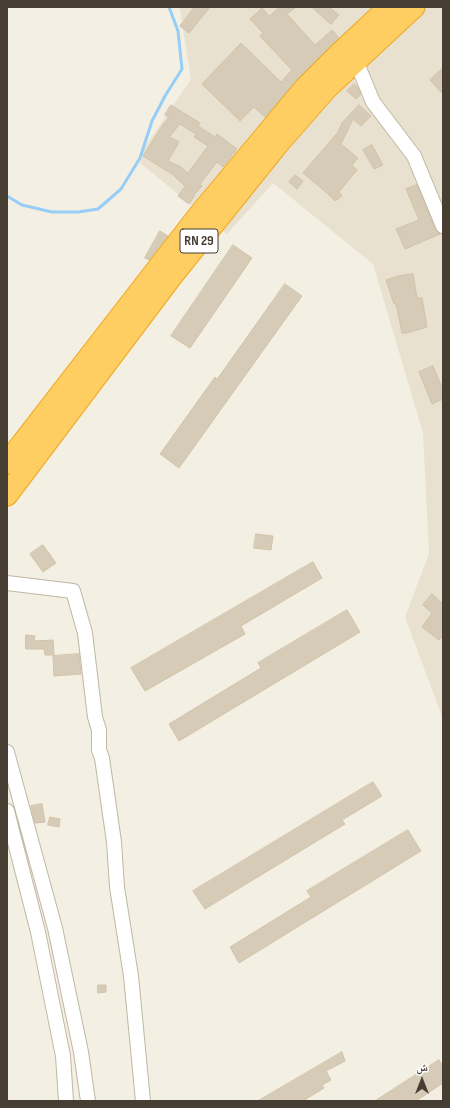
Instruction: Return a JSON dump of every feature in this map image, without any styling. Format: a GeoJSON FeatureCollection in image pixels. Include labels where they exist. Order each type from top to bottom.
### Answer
{"type":"FeatureCollection","features":[{"type":"Feature","properties":{"kind":"highway","name":"RN 29"},"geometry":{"type":"LineString","coordinates":[[7,463],[199,215],[304,89],[389,7]]}},
{"type":"Feature","properties":{"kind":"highway","name":"RN 29"},"geometry":{"type":"LineString","coordinates":[[7,494],[172,276],[225,209],[326,88],[414,7]]}},
{"type":"Feature","properties":{"kind":"street"},"geometry":{"type":"LineString","coordinates":[[356,60],[374,102],[414,156],[443,226]]}},
{"type":"Feature","properties":{"kind":"street"},"geometry":{"type":"LineString","coordinates":[[7,583],[73,591],[85,632],[95,717],[99,730],[99,750],[102,758],[114,842],[117,887],[131,976],[143,1101]]}},
{"type":"Feature","properties":{"kind":"street"},"geometry":{"type":"LineString","coordinates":[[7,752],[55,928],[81,1052],[88,1101]]}},
{"type":"Feature","properties":{"kind":"street"},"geometry":{"type":"LineString","coordinates":[[7,811],[41,948],[63,1056],[66,1101]]}},
{"type":"Feature","properties":{"kind":"shaded area"},"geometry":{"type":"Polygon","coordinates":[[[178,7],[443,7],[443,719],[405,617],[429,554],[423,433],[373,264],[273,183],[227,234],[140,163],[145,147],[191,79],[180,10],[178,7]]]}},
{"type":"Feature","properties":{"kind":"building"},"geometry":{"type":"Polygon","coordinates":[[[195,7],[210,7],[189,33],[180,26],[195,7]]]}},
{"type":"Feature","properties":{"kind":"building"},"geometry":{"type":"Polygon","coordinates":[[[280,7],[296,7],[287,14],[315,45],[332,30],[339,38],[296,81],[265,117],[254,107],[240,121],[202,84],[241,43],[281,82],[292,70],[260,36],[263,33],[250,19],[262,8],[269,16],[280,7]]]}},
{"type":"Feature","properties":{"kind":"building"},"geometry":{"type":"Polygon","coordinates":[[[312,7],[329,7],[339,15],[331,24],[312,7]]]}},
{"type":"Feature","properties":{"kind":"building"},"geometry":{"type":"Polygon","coordinates":[[[443,68],[443,94],[430,80],[443,68]]]}},
{"type":"Feature","properties":{"kind":"building"},"geometry":{"type":"Polygon","coordinates":[[[354,84],[361,94],[356,99],[347,91],[354,84]]]}},
{"type":"Feature","properties":{"kind":"building"},"geometry":{"type":"Polygon","coordinates":[[[171,105],[200,123],[198,126],[215,137],[217,134],[237,149],[223,167],[217,162],[200,184],[202,186],[194,195],[189,204],[178,196],[185,186],[172,174],[143,156],[169,117],[165,115],[171,105]],[[180,124],[170,137],[179,142],[168,161],[181,167],[188,173],[208,146],[194,137],[196,134],[180,124]]]}},
{"type":"Feature","properties":{"kind":"building"},"geometry":{"type":"Polygon","coordinates":[[[359,105],[371,116],[361,126],[353,119],[341,144],[358,158],[352,165],[357,170],[339,192],[342,196],[335,201],[303,173],[338,132],[342,123],[359,105]]]}},
{"type":"Feature","properties":{"kind":"building"},"geometry":{"type":"Polygon","coordinates":[[[372,145],[383,165],[374,169],[363,150],[372,145]]]}},
{"type":"Feature","properties":{"kind":"building"},"geometry":{"type":"Polygon","coordinates":[[[295,175],[303,181],[297,189],[289,182],[295,175]]]}},
{"type":"Feature","properties":{"kind":"building"},"geometry":{"type":"Polygon","coordinates":[[[417,185],[435,229],[440,234],[405,249],[396,229],[419,220],[406,189],[417,185]]]}},
{"type":"Feature","properties":{"kind":"building"},"geometry":{"type":"Polygon","coordinates":[[[160,231],[168,236],[149,260],[145,258],[160,231]]]}},
{"type":"Feature","properties":{"kind":"building"},"geometry":{"type":"Polygon","coordinates":[[[233,245],[252,258],[190,348],[171,336],[233,245]]]}},
{"type":"Feature","properties":{"kind":"building"},"geometry":{"type":"Polygon","coordinates":[[[413,274],[417,298],[422,298],[427,327],[402,333],[396,304],[394,304],[386,280],[398,276],[413,274]]]}},
{"type":"Feature","properties":{"kind":"building"},"geometry":{"type":"Polygon","coordinates":[[[285,284],[302,296],[179,468],[160,454],[215,377],[217,379],[285,284]]]}},
{"type":"Feature","properties":{"kind":"building"},"geometry":{"type":"Polygon","coordinates":[[[433,366],[443,390],[443,399],[432,404],[419,372],[433,366]]]}},
{"type":"Feature","properties":{"kind":"building"},"geometry":{"type":"Polygon","coordinates":[[[256,534],[273,536],[271,550],[254,548],[256,534]]]}},
{"type":"Feature","properties":{"kind":"building"},"geometry":{"type":"Polygon","coordinates":[[[43,545],[56,563],[43,572],[30,554],[43,545]]]}},
{"type":"Feature","properties":{"kind":"building"},"geometry":{"type":"Polygon","coordinates":[[[313,562],[322,578],[241,626],[245,634],[145,691],[131,668],[313,562]]]}},
{"type":"Feature","properties":{"kind":"building"},"geometry":{"type":"Polygon","coordinates":[[[432,594],[443,604],[443,635],[439,640],[422,627],[432,613],[423,605],[432,594]]]}},
{"type":"Feature","properties":{"kind":"building"},"geometry":{"type":"Polygon","coordinates":[[[347,610],[360,632],[179,741],[169,724],[261,668],[258,663],[347,610]]]}},
{"type":"Feature","properties":{"kind":"building"},"geometry":{"type":"Polygon","coordinates":[[[26,635],[35,636],[34,641],[53,640],[54,655],[45,655],[44,649],[26,649],[26,635]]]}},
{"type":"Feature","properties":{"kind":"building"},"geometry":{"type":"Polygon","coordinates":[[[79,654],[81,674],[54,676],[53,656],[79,654]]]}},
{"type":"Feature","properties":{"kind":"building"},"geometry":{"type":"Polygon","coordinates":[[[373,782],[382,796],[342,820],[345,824],[205,909],[193,891],[373,782]]]}},
{"type":"Feature","properties":{"kind":"building"},"geometry":{"type":"Polygon","coordinates":[[[42,804],[45,822],[35,823],[31,806],[42,804]]]}},
{"type":"Feature","properties":{"kind":"building"},"geometry":{"type":"Polygon","coordinates":[[[50,817],[60,819],[59,827],[48,825],[50,817]]]}},
{"type":"Feature","properties":{"kind":"building"},"geometry":{"type":"Polygon","coordinates":[[[408,830],[421,851],[239,963],[230,947],[311,897],[307,891],[408,830]]]}},
{"type":"Feature","properties":{"kind":"building"},"geometry":{"type":"Polygon","coordinates":[[[98,985],[106,985],[106,992],[98,993],[98,985]]]}},
{"type":"Feature","properties":{"kind":"building"},"geometry":{"type":"Polygon","coordinates":[[[342,1052],[345,1061],[326,1071],[331,1080],[322,1085],[324,1088],[303,1101],[258,1101],[342,1052]]]}},
{"type":"Feature","properties":{"kind":"building"},"geometry":{"type":"Polygon","coordinates":[[[439,1060],[443,1066],[443,1083],[416,1101],[375,1101],[439,1060]]]}},
{"type":"Feature","properties":{"kind":"waterway"},"geometry":{"type":"LineString","coordinates":[[7,196],[22,205],[52,212],[78,212],[98,209],[121,189],[140,158],[152,121],[165,96],[182,69],[178,31],[169,7]]}}]}
